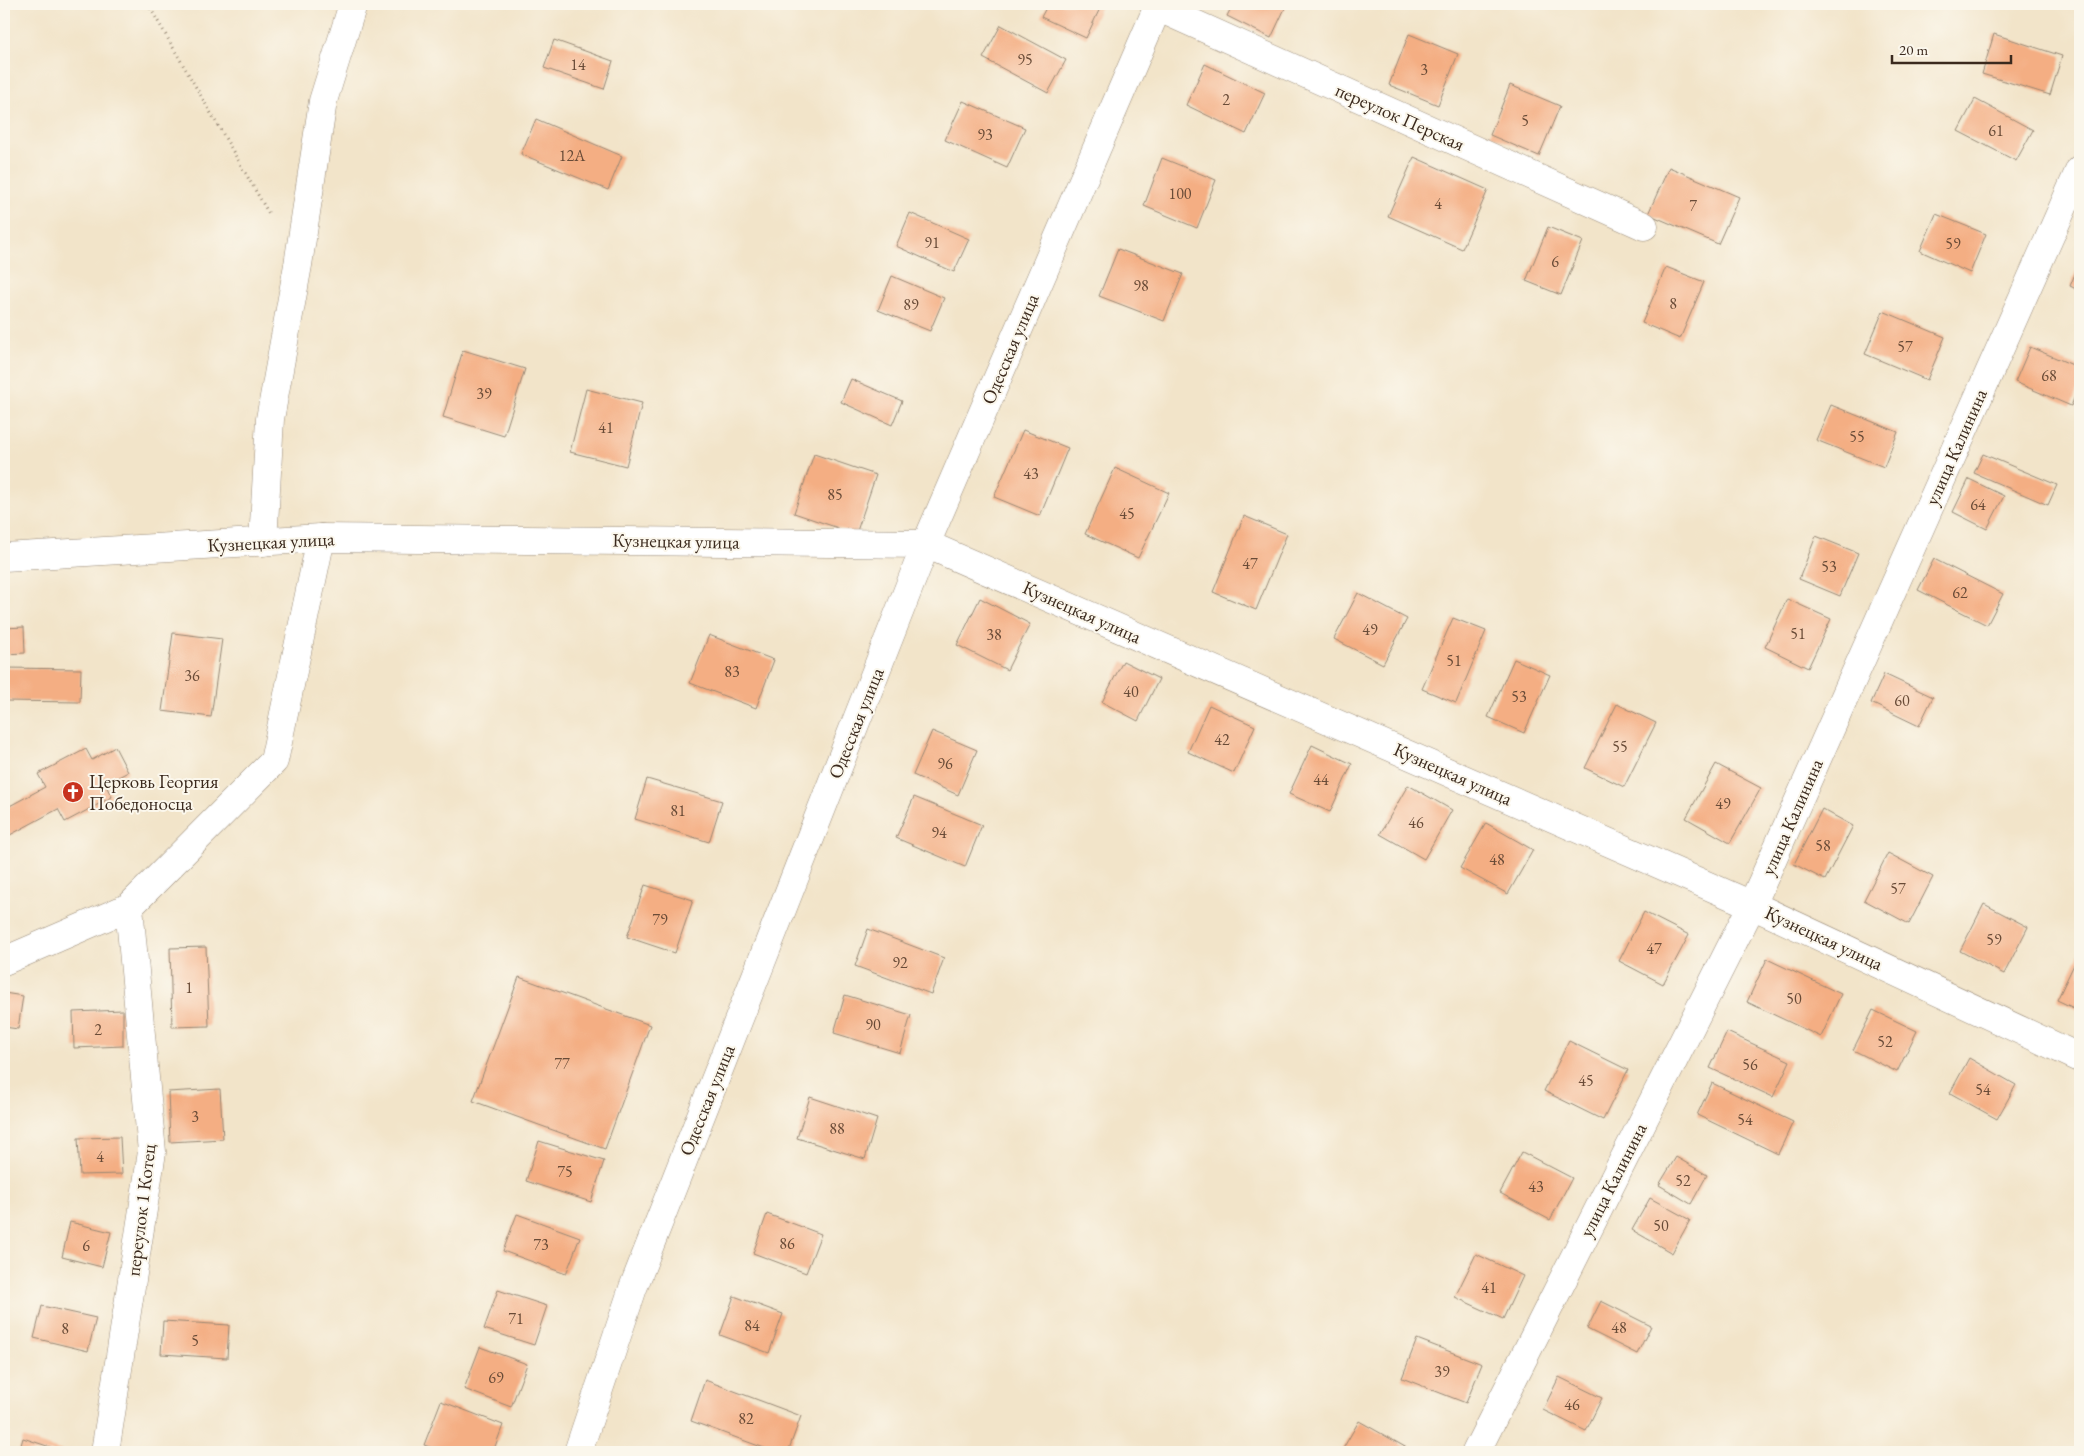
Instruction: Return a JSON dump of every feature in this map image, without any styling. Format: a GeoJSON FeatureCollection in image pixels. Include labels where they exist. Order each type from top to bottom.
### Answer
{"type":"FeatureCollection","features":[{"type":"Feature","properties":{"kind":"street"},"geometry":{"type":"LineString","coordinates":[[263,542],[270,419],[298,265],[323,101],[353,4]]}},
{"type":"Feature","properties":{"kind":"street","name":"переулок Перская"},"geometry":{"type":"LineString","coordinates":[[1158,6],[1644,226]]}},
{"type":"Feature","properties":{"kind":"street","name":"Одесская улица"},"geometry":{"type":"LineString","coordinates":[[578,1452],[633,1288],[926,544],[1158,6]]}},
{"type":"Feature","properties":{"kind":"street","name":"улица Калинина"},"geometry":{"type":"LineString","coordinates":[[1476,1452],[1752,905],[2080,169]]}},
{"type":"Feature","properties":{"kind":"street"},"geometry":{"type":"LineString","coordinates":[[4,961],[129,907],[274,761],[321,538]]}},
{"type":"Feature","properties":{"kind":"street","name":"Кузнецкая улица"},"geometry":{"type":"LineString","coordinates":[[4,557],[321,538],[926,544],[1752,905],[2080,1058]]}},
{"type":"Feature","properties":{"kind":"street","name":"переулок 1 Котец"},"geometry":{"type":"LineString","coordinates":[[105,1452],[152,1152],[129,907]]}},
{"type":"Feature","properties":{"kind":"path"},"geometry":{"type":"LineString","coordinates":[[148,4],[298,265]]}},
{"type":"Feature","properties":{"kind":"building"},"geometry":{"type":"Polygon","coordinates":[[[1048,4],[1102,4],[1086,38],[1041,17],[1048,4]]]}},
{"type":"Feature","properties":{"kind":"building"},"geometry":{"type":"Polygon","coordinates":[[[1233,4],[1287,4],[1271,38],[1227,16],[1233,4]]]}},
{"type":"Feature","properties":{"kind":"building"},"geometry":{"type":"Polygon","coordinates":[[[1001,25],[1066,60],[1048,93],[983,58],[1001,25]]]}},
{"type":"Feature","properties":{"kind":"building"},"geometry":{"type":"Polygon","coordinates":[[[1409,34],[1458,54],[1438,105],[1389,85],[1409,34]]]}},
{"type":"Feature","properties":{"kind":"building"},"geometry":{"type":"Polygon","coordinates":[[[1994,34],[2062,56],[2050,95],[1982,74],[1994,34]]]}},
{"type":"Feature","properties":{"kind":"building"},"geometry":{"type":"Polygon","coordinates":[[[554,40],[613,61],[604,89],[544,68],[554,40]]]}},
{"type":"Feature","properties":{"kind":"building"},"geometry":{"type":"Polygon","coordinates":[[[1205,64],[1265,93],[1246,134],[1186,105],[1205,64]]]}},
{"type":"Feature","properties":{"kind":"building"},"geometry":{"type":"Polygon","coordinates":[[[1510,85],[1560,106],[1539,156],[1490,135],[1510,85]]]}},
{"type":"Feature","properties":{"kind":"building"},"geometry":{"type":"Polygon","coordinates":[[[1975,99],[2033,130],[2016,161],[1958,131],[1975,99]]]}},
{"type":"Feature","properties":{"kind":"building"},"geometry":{"type":"Polygon","coordinates":[[[963,101],[1025,128],[1007,168],[945,140],[963,101]]]}},
{"type":"Feature","properties":{"kind":"building"},"geometry":{"type":"Polygon","coordinates":[[[536,119],[622,156],[608,190],[521,154],[536,119]]]}},
{"type":"Feature","properties":{"kind":"building"},"geometry":{"type":"Polygon","coordinates":[[[1414,157],[1488,190],[1462,249],[1388,216],[1414,157]]]}},
{"type":"Feature","properties":{"kind":"building"},"geometry":{"type":"Polygon","coordinates":[[[1162,158],[1216,180],[1197,228],[1144,206],[1162,158]]]}},
{"type":"Feature","properties":{"kind":"building"},"geometry":{"type":"Polygon","coordinates":[[[1669,167],[1739,197],[1718,244],[1648,214],[1669,167]]]}},
{"type":"Feature","properties":{"kind":"building"},"geometry":{"type":"Polygon","coordinates":[[[910,213],[969,239],[954,272],[896,246],[910,213]]]}},
{"type":"Feature","properties":{"kind":"building"},"geometry":{"type":"Polygon","coordinates":[[[1936,214],[1986,234],[1970,273],[1920,251],[1936,214]]]}},
{"type":"Feature","properties":{"kind":"building"},"geometry":{"type":"Polygon","coordinates":[[[1548,227],[1583,241],[1561,295],[1526,281],[1548,227]]]}},
{"type":"Feature","properties":{"kind":"building"},"geometry":{"type":"Polygon","coordinates":[[[1118,249],[1183,274],[1164,321],[1099,296],[1118,249]]]}},
{"type":"Feature","properties":{"kind":"building"},"geometry":{"type":"Polygon","coordinates":[[[2080,262],[2080,291],[2070,286],[2080,262]]]}},
{"type":"Feature","properties":{"kind":"building"},"geometry":{"type":"Polygon","coordinates":[[[1666,267],[1704,282],[1680,339],[1642,323],[1666,267]]]}},
{"type":"Feature","properties":{"kind":"building"},"geometry":{"type":"Polygon","coordinates":[[[892,276],[944,298],[930,331],[878,310],[892,276]]]}},
{"type":"Feature","properties":{"kind":"building"},"geometry":{"type":"Polygon","coordinates":[[[1883,311],[1945,337],[1927,380],[1865,354],[1883,311]]]}},
{"type":"Feature","properties":{"kind":"building"},"geometry":{"type":"Polygon","coordinates":[[[2030,347],[2080,368],[2080,384],[2071,406],[2015,382],[2030,347]]]}},
{"type":"Feature","properties":{"kind":"building"},"geometry":{"type":"Polygon","coordinates":[[[463,350],[525,369],[504,436],[443,417],[463,350]]]}},
{"type":"Feature","properties":{"kind":"building"},"geometry":{"type":"Polygon","coordinates":[[[851,379],[902,401],[892,425],[841,402],[851,379]]]}},
{"type":"Feature","properties":{"kind":"building"},"geometry":{"type":"Polygon","coordinates":[[[586,389],[642,403],[626,466],[570,452],[586,389]]]}},
{"type":"Feature","properties":{"kind":"building"},"geometry":{"type":"Polygon","coordinates":[[[1831,405],[1898,432],[1884,467],[1816,440],[1831,405]]]}},
{"type":"Feature","properties":{"kind":"building"},"geometry":{"type":"Polygon","coordinates":[[[1023,430],[1068,448],[1040,516],[994,497],[1023,430]]]}},
{"type":"Feature","properties":{"kind":"building"},"geometry":{"type":"Polygon","coordinates":[[[814,454],[876,475],[856,534],[794,513],[814,454]]]}},
{"type":"Feature","properties":{"kind":"building"},"geometry":{"type":"Polygon","coordinates":[[[1983,454],[2057,485],[2048,505],[1974,473],[1983,454]]]}},
{"type":"Feature","properties":{"kind":"building"},"geometry":{"type":"Polygon","coordinates":[[[1115,468],[1169,493],[1138,558],[1085,534],[1115,468]]]}},
{"type":"Feature","properties":{"kind":"building"},"geometry":{"type":"Polygon","coordinates":[[[1969,479],[2004,496],[1987,529],[1953,512],[1969,479]]]}},
{"type":"Feature","properties":{"kind":"building"},"geometry":{"type":"Polygon","coordinates":[[[1244,516],[1287,534],[1256,610],[1213,592],[1244,516]]]}},
{"type":"Feature","properties":{"kind":"building"},"geometry":{"type":"Polygon","coordinates":[[[1816,536],[1858,553],[1840,596],[1799,579],[1816,536]]]}},
{"type":"Feature","properties":{"kind":"building"},"geometry":{"type":"Polygon","coordinates":[[[1934,559],[2003,594],[1987,625],[1918,590],[1934,559]]]}},
{"type":"Feature","properties":{"kind":"building"},"geometry":{"type":"Polygon","coordinates":[[[1358,593],[1407,619],[1383,664],[1334,639],[1358,593]]]}},
{"type":"Feature","properties":{"kind":"building"},"geometry":{"type":"Polygon","coordinates":[[[980,598],[1030,624],[1007,670],[957,645],[980,598]]]}},
{"type":"Feature","properties":{"kind":"building"},"geometry":{"type":"Polygon","coordinates":[[[1787,599],[1831,619],[1808,668],[1765,647],[1787,599]]]}},
{"type":"Feature","properties":{"kind":"building"},"geometry":{"type":"Polygon","coordinates":[[[1453,618],[1486,631],[1456,703],[1422,689],[1453,618]]]}},
{"type":"Feature","properties":{"kind":"building"},"geometry":{"type":"Polygon","coordinates":[[[24,627],[25,653],[4,654],[4,628],[24,627]]]}},
{"type":"Feature","properties":{"kind":"building"},"geometry":{"type":"Polygon","coordinates":[[[173,633],[222,639],[211,717],[162,711],[173,633]]]}},
{"type":"Feature","properties":{"kind":"building"},"geometry":{"type":"Polygon","coordinates":[[[709,635],[774,660],[756,708],[690,683],[709,635]]]}},
{"type":"Feature","properties":{"kind":"building"},"geometry":{"type":"Polygon","coordinates":[[[1514,659],[1550,675],[1524,733],[1488,717],[1514,659]]]}},
{"type":"Feature","properties":{"kind":"building"},"geometry":{"type":"Polygon","coordinates":[[[1123,661],[1159,679],[1138,721],[1102,702],[1123,661]]]}},
{"type":"Feature","properties":{"kind":"building"},"geometry":{"type":"Polygon","coordinates":[[[4,668],[81,669],[80,702],[4,701],[4,668]]]}},
{"type":"Feature","properties":{"kind":"building"},"geometry":{"type":"Polygon","coordinates":[[[1884,674],[1933,697],[1919,726],[1871,703],[1884,674]]]}},
{"type":"Feature","properties":{"kind":"building"},"geometry":{"type":"Polygon","coordinates":[[[1617,704],[1656,723],[1624,787],[1585,768],[1617,704]]]}},
{"type":"Feature","properties":{"kind":"building"},"geometry":{"type":"Polygon","coordinates":[[[1209,705],[1255,726],[1234,773],[1188,752],[1209,705]]]}},
{"type":"Feature","properties":{"kind":"building"},"geometry":{"type":"Polygon","coordinates":[[[932,731],[977,750],[958,795],[913,775],[932,731]]]}},
{"type":"Feature","properties":{"kind":"building"},"geometry":{"type":"Polygon","coordinates":[[[1312,745],[1352,764],[1330,812],[1289,794],[1312,745]]]}},
{"type":"Feature","properties":{"kind":"building","name":"Церковь Георгия Победоносца"},"geometry":{"type":"Polygon","coordinates":[[[115,747],[128,772],[105,784],[112,797],[65,822],[58,809],[10,835],[4,823],[4,809],[45,787],[38,774],[86,749],[92,760],[115,747]]]}},
{"type":"Feature","properties":{"kind":"building"},"geometry":{"type":"Polygon","coordinates":[[[1716,764],[1761,788],[1730,843],[1686,818],[1716,764]]]}},
{"type":"Feature","properties":{"kind":"building"},"geometry":{"type":"Polygon","coordinates":[[[647,779],[722,801],[709,842],[635,819],[647,779]]]}},
{"type":"Feature","properties":{"kind":"building"},"geometry":{"type":"Polygon","coordinates":[[[1408,785],[1452,810],[1424,859],[1380,834],[1408,785]]]}},
{"type":"Feature","properties":{"kind":"building"},"geometry":{"type":"Polygon","coordinates":[[[914,797],[982,825],[965,867],[896,838],[914,797]]]}},
{"type":"Feature","properties":{"kind":"building"},"geometry":{"type":"Polygon","coordinates":[[[1822,809],[1853,826],[1825,880],[1794,864],[1822,809]]]}},
{"type":"Feature","properties":{"kind":"building"},"geometry":{"type":"Polygon","coordinates":[[[1486,823],[1533,850],[1508,894],[1460,868],[1486,823]]]}},
{"type":"Feature","properties":{"kind":"building"},"geometry":{"type":"Polygon","coordinates":[[[1888,853],[1933,877],[1909,924],[1864,900],[1888,853]]]}},
{"type":"Feature","properties":{"kind":"building"},"geometry":{"type":"Polygon","coordinates":[[[645,885],[693,900],[675,953],[627,937],[645,885]]]}},
{"type":"Feature","properties":{"kind":"building"},"geometry":{"type":"Polygon","coordinates":[[[1984,904],[2028,927],[2004,974],[1960,951],[1984,904]]]}},
{"type":"Feature","properties":{"kind":"building"},"geometry":{"type":"Polygon","coordinates":[[[1644,912],[1689,935],[1663,984],[1619,961],[1644,912]]]}},
{"type":"Feature","properties":{"kind":"building"},"geometry":{"type":"Polygon","coordinates":[[[868,929],[944,958],[931,994],[855,966],[868,929]]]}},
{"type":"Feature","properties":{"kind":"building"},"geometry":{"type":"Polygon","coordinates":[[[206,947],[209,1026],[172,1027],[170,948],[206,947]]]}},
{"type":"Feature","properties":{"kind":"building"},"geometry":{"type":"Polygon","coordinates":[[[2080,952],[2080,1011],[2057,1000],[2080,952]]]}},
{"type":"Feature","properties":{"kind":"building"},"geometry":{"type":"Polygon","coordinates":[[[1767,959],[1841,994],[1821,1037],[1747,1002],[1767,959]]]}},
{"type":"Feature","properties":{"kind":"building"},"geometry":{"type":"Polygon","coordinates":[[[519,977],[650,1025],[605,1149],[473,1101],[519,977]]]}},
{"type":"Feature","properties":{"kind":"building"},"geometry":{"type":"Polygon","coordinates":[[[4,993],[23,996],[18,1029],[4,1027],[4,993]]]}},
{"type":"Feature","properties":{"kind":"building"},"geometry":{"type":"Polygon","coordinates":[[[845,995],[911,1015],[900,1053],[834,1033],[845,995]]]}},
{"type":"Feature","properties":{"kind":"building"},"geometry":{"type":"Polygon","coordinates":[[[123,1010],[123,1046],[74,1048],[73,1012],[123,1010]]]}},
{"type":"Feature","properties":{"kind":"building"},"geometry":{"type":"Polygon","coordinates":[[[1873,1010],[1917,1031],[1897,1072],[1853,1050],[1873,1010]]]}},
{"type":"Feature","properties":{"kind":"building"},"geometry":{"type":"Polygon","coordinates":[[[1727,1032],[1790,1061],[1773,1097],[1710,1068],[1727,1032]]]}},
{"type":"Feature","properties":{"kind":"building"},"geometry":{"type":"Polygon","coordinates":[[[1569,1041],[1628,1070],[1603,1120],[1544,1091],[1569,1041]]]}},
{"type":"Feature","properties":{"kind":"building"},"geometry":{"type":"Polygon","coordinates":[[[1969,1058],[2016,1085],[1997,1119],[1950,1093],[1969,1058]]]}},
{"type":"Feature","properties":{"kind":"building"},"geometry":{"type":"Polygon","coordinates":[[[1712,1083],[1793,1122],[1778,1154],[1697,1115],[1712,1083]]]}},
{"type":"Feature","properties":{"kind":"building"},"geometry":{"type":"Polygon","coordinates":[[[220,1089],[223,1139],[170,1142],[168,1092],[220,1089]]]}},
{"type":"Feature","properties":{"kind":"building"},"geometry":{"type":"Polygon","coordinates":[[[810,1097],[877,1119],[865,1159],[797,1138],[810,1097]]]}},
{"type":"Feature","properties":{"kind":"building"},"geometry":{"type":"Polygon","coordinates":[[[120,1137],[122,1174],[80,1175],[78,1138],[120,1137]]]}},
{"type":"Feature","properties":{"kind":"building"},"geometry":{"type":"Polygon","coordinates":[[[539,1141],[604,1161],[591,1202],[526,1181],[539,1141]]]}},
{"type":"Feature","properties":{"kind":"building"},"geometry":{"type":"Polygon","coordinates":[[[1522,1152],[1572,1178],[1550,1220],[1500,1193],[1522,1152]]]}},
{"type":"Feature","properties":{"kind":"building"},"geometry":{"type":"Polygon","coordinates":[[[1676,1157],[1707,1175],[1691,1204],[1659,1185],[1676,1157]]]}},
{"type":"Feature","properties":{"kind":"building"},"geometry":{"type":"Polygon","coordinates":[[[1650,1198],[1690,1220],[1672,1253],[1632,1230],[1650,1198]]]}},
{"type":"Feature","properties":{"kind":"building"},"geometry":{"type":"Polygon","coordinates":[[[517,1214],[580,1237],[566,1274],[503,1251],[517,1214]]]}},
{"type":"Feature","properties":{"kind":"building"},"geometry":{"type":"Polygon","coordinates":[[[767,1214],[821,1234],[806,1273],[753,1253],[767,1214]]]}},
{"type":"Feature","properties":{"kind":"building"},"geometry":{"type":"Polygon","coordinates":[[[70,1222],[111,1232],[102,1267],[62,1257],[70,1222]]]}},
{"type":"Feature","properties":{"kind":"building"},"geometry":{"type":"Polygon","coordinates":[[[1476,1254],[1523,1276],[1503,1319],[1455,1297],[1476,1254]]]}},
{"type":"Feature","properties":{"kind":"building"},"geometry":{"type":"Polygon","coordinates":[[[498,1290],[547,1306],[534,1345],[484,1329],[498,1290]]]}},
{"type":"Feature","properties":{"kind":"building"},"geometry":{"type":"Polygon","coordinates":[[[734,1296],[783,1314],[769,1353],[720,1335],[734,1296]]]}},
{"type":"Feature","properties":{"kind":"building"},"geometry":{"type":"Polygon","coordinates":[[[1601,1301],[1651,1326],[1637,1354],[1587,1329],[1601,1301]]]}},
{"type":"Feature","properties":{"kind":"building"},"geometry":{"type":"Polygon","coordinates":[[[42,1306],[96,1318],[88,1351],[34,1338],[42,1306]]]}},
{"type":"Feature","properties":{"kind":"building"},"geometry":{"type":"Polygon","coordinates":[[[163,1321],[229,1325],[227,1358],[161,1354],[163,1321]]]}},
{"type":"Feature","properties":{"kind":"building"},"geometry":{"type":"Polygon","coordinates":[[[1417,1339],[1482,1364],[1466,1403],[1402,1378],[1417,1339]]]}},
{"type":"Feature","properties":{"kind":"building"},"geometry":{"type":"Polygon","coordinates":[[[480,1347],[527,1364],[511,1407],[464,1389],[480,1347]]]}},
{"type":"Feature","properties":{"kind":"building"},"geometry":{"type":"Polygon","coordinates":[[[1559,1377],[1602,1398],[1586,1431],[1543,1410],[1559,1377]]]}},
{"type":"Feature","properties":{"kind":"building"},"geometry":{"type":"Polygon","coordinates":[[[705,1380],[801,1416],[788,1452],[775,1452],[691,1421],[705,1380]]]}},
{"type":"Feature","properties":{"kind":"building"},"geometry":{"type":"Polygon","coordinates":[[[441,1401],[503,1425],[493,1452],[444,1452],[424,1445],[441,1401]]]}},
{"type":"Feature","properties":{"kind":"building"},"geometry":{"type":"Polygon","coordinates":[[[1359,1421],[1414,1452],[1341,1452],[1359,1421]]]}},
{"type":"Feature","properties":{"kind":"building"},"geometry":{"type":"Polygon","coordinates":[[[23,1438],[65,1452],[19,1452],[23,1438]]]}},
{"type":"Feature","properties":{"kind":"place","name":"Церковь Георгия Победоносца"},"geometry":{"type":"Point","coordinates":[73,792]}}]}
